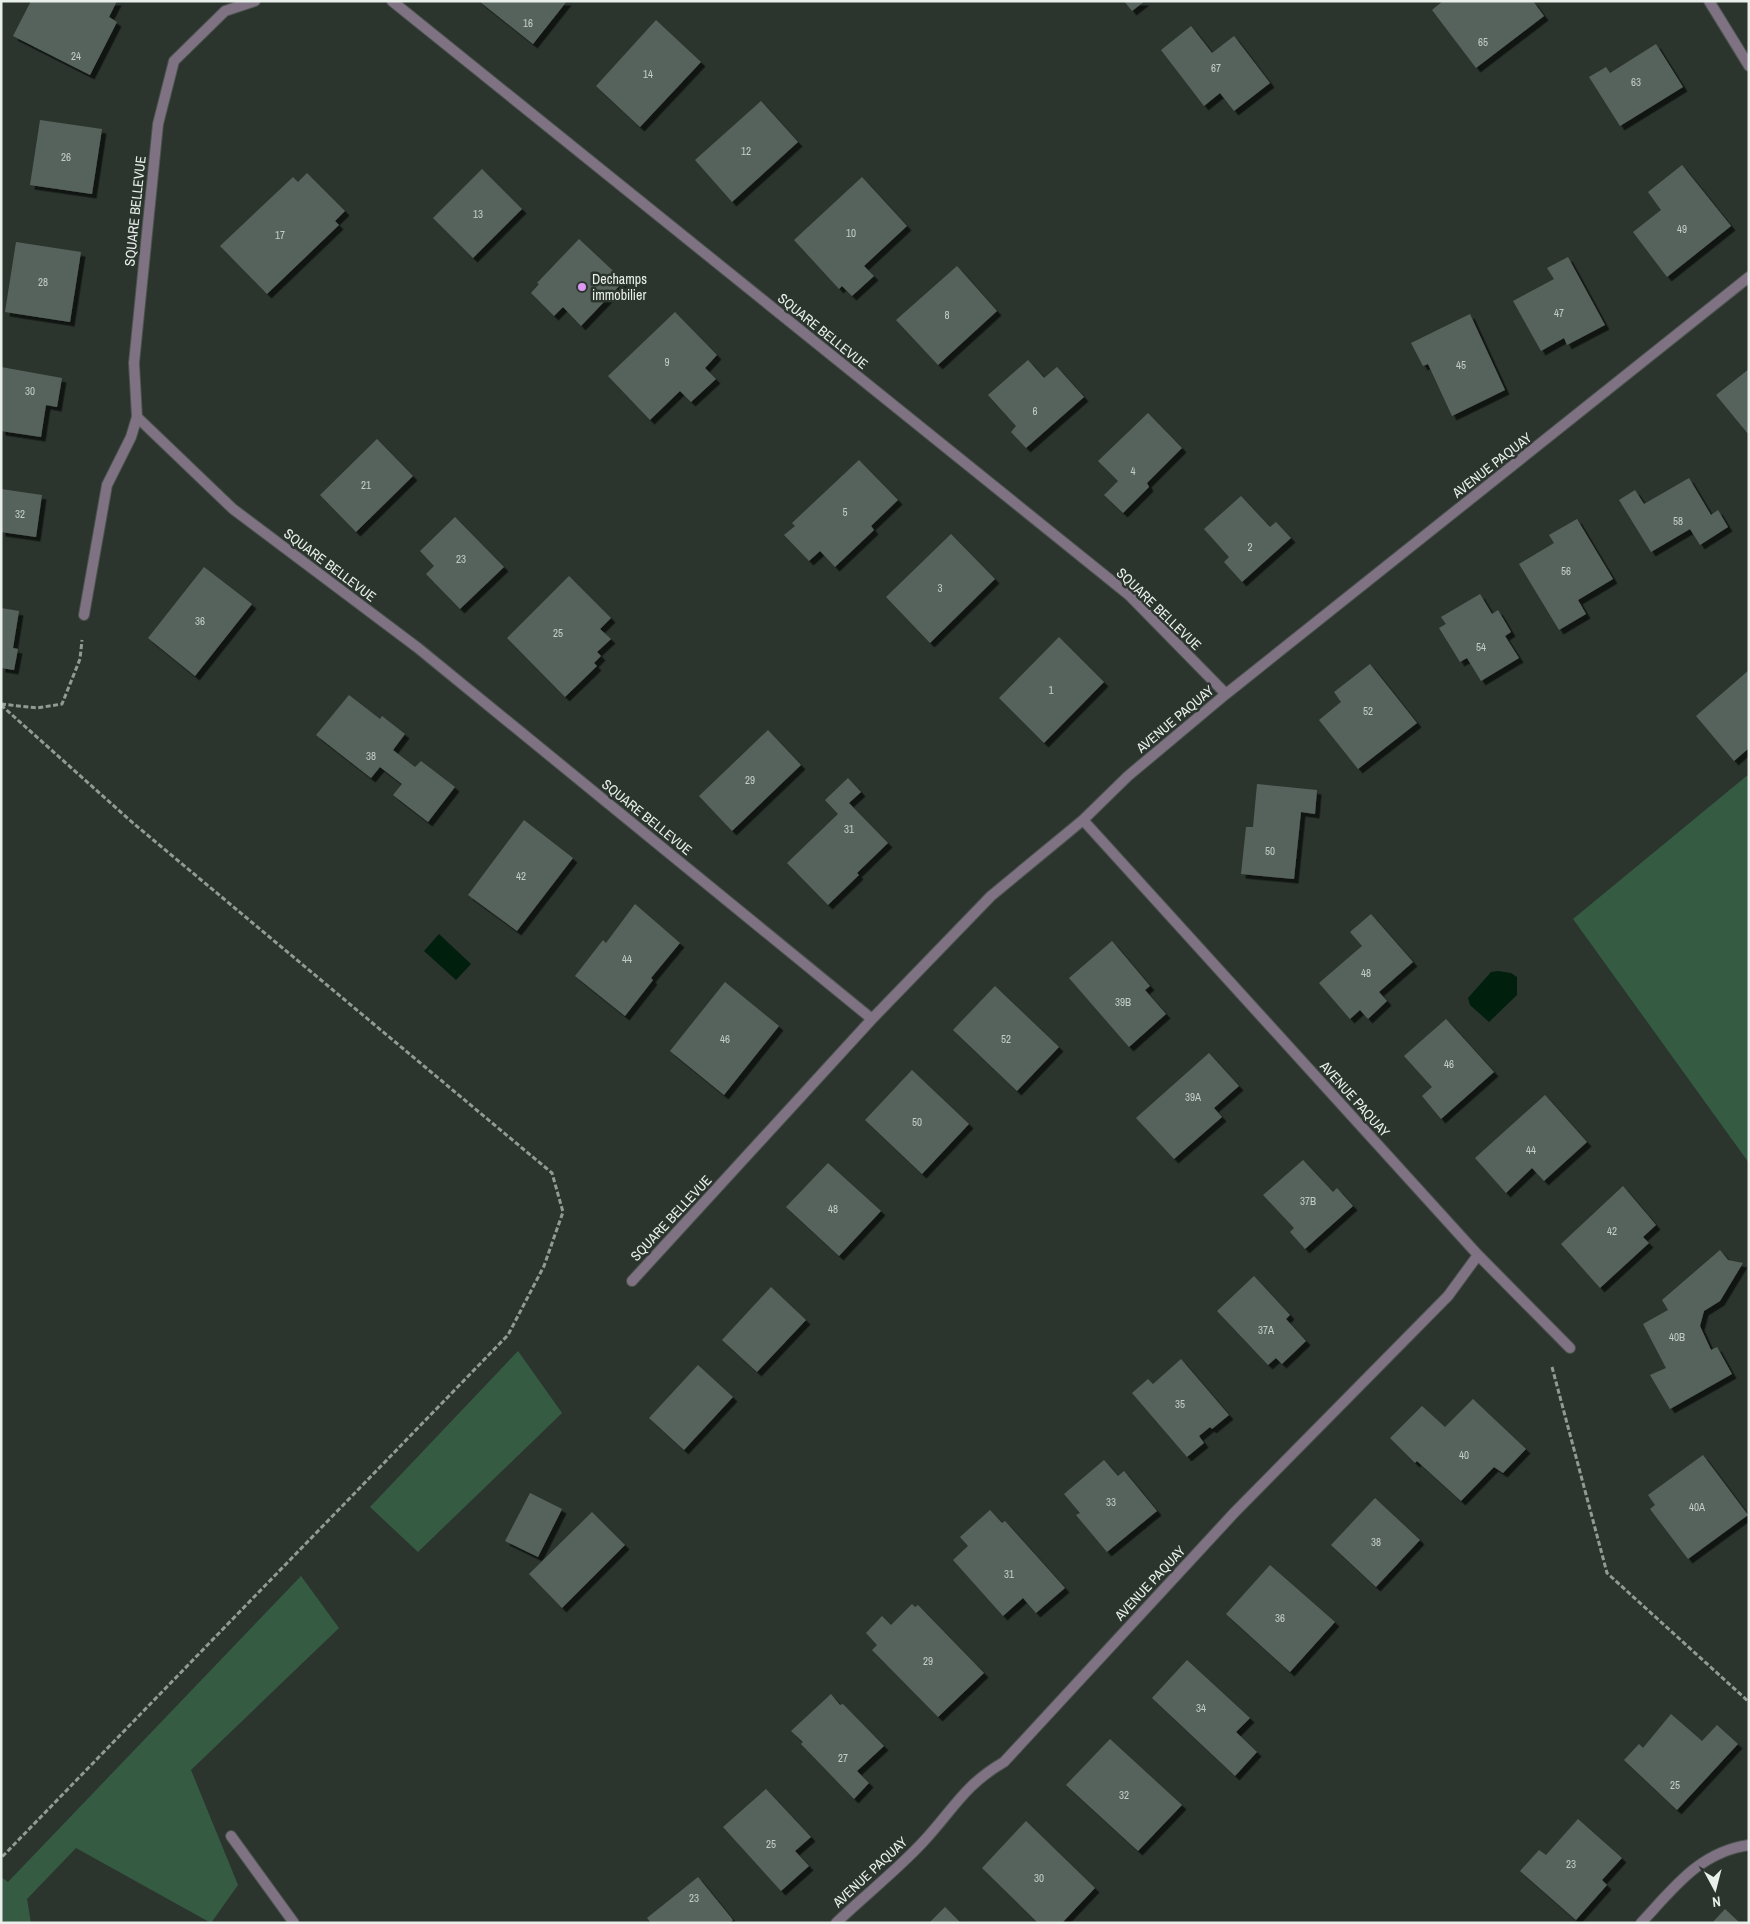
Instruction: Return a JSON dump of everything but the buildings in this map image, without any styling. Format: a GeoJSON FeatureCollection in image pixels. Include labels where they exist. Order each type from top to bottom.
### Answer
{"type":"FeatureCollection","features":[{"type":"Feature","properties":{"kind":"street","name":"SQUARE BELLEVUE"},"geometry":{"type":"LineString","coordinates":[[255,1],[225,11],[174,61],[158,124],[134,363],[137,418],[233,509],[418,648],[872,1019]]}},
{"type":"Feature","properties":{"kind":"street","name":"SQUARE BELLEVUE"},"geometry":{"type":"LineString","coordinates":[[392,1],[1128,595],[1226,694]]}},
{"type":"Feature","properties":{"kind":"street"},"geometry":{"type":"LineString","coordinates":[[1709,1],[1749,66]]}},
{"type":"Feature","properties":{"kind":"street","name":"AVENUE PAQUAY"},"geometry":{"type":"LineString","coordinates":[[1570,1348],[1478,1255],[1084,820],[1128,776],[1226,694],[1749,277]]}},
{"type":"Feature","properties":{"kind":"street"},"geometry":{"type":"LineString","coordinates":[[84,615],[107,486],[131,437],[137,418]]}},
{"type":"Feature","properties":{"kind":"street","name":"SQUARE BELLEVUE"},"geometry":{"type":"LineString","coordinates":[[632,1281],[872,1019],[991,896],[1084,820]]}},
{"type":"Feature","properties":{"kind":"street","name":"AVENUE PAQUAY"},"geometry":{"type":"LineString","coordinates":[[836,1923],[923,1842],[965,1790],[988,1771],[1004,1762],[1234,1513],[1448,1296],[1478,1255]]}},
{"type":"Feature","properties":{"kind":"street"},"geometry":{"type":"LineString","coordinates":[[231,1836],[294,1923]]}},
{"type":"Feature","properties":{"kind":"street"},"geometry":{"type":"LineString","coordinates":[[1641,1923],[1692,1868],[1726,1850],[1749,1845]]}},
{"type":"Feature","properties":{"kind":"path"},"geometry":{"type":"LineString","coordinates":[[1,705],[37,708],[62,704],[80,659],[84,615]]}},
{"type":"Feature","properties":{"kind":"path"},"geometry":{"type":"LineString","coordinates":[[1,705],[133,823],[552,1173],[564,1212],[544,1266],[508,1335],[1,1858]]}},
{"type":"Feature","properties":{"kind":"path"},"geometry":{"type":"LineString","coordinates":[[1547,1323],[1553,1374],[1607,1573],[1749,1702]]}},
{"type":"Feature","properties":{"kind":"shaded area"},"geometry":{"type":"Polygon","coordinates":[[[1749,774],[1749,1163],[1573,919],[1749,774]]]}},
{"type":"Feature","properties":{"kind":"shaded area"},"geometry":{"type":"Polygon","coordinates":[[[439,934],[471,964],[456,980],[424,951],[439,934]]]}},
{"type":"Feature","properties":{"kind":"shaded area"},"geometry":{"type":"Polygon","coordinates":[[[1491,972],[1511,973],[1517,977],[1517,995],[1489,1022],[1470,1005],[1468,998],[1491,972]]]}},
{"type":"Feature","properties":{"kind":"shaded area"},"geometry":{"type":"Polygon","coordinates":[[[518,1351],[562,1413],[418,1552],[370,1507],[518,1351]]]}},
{"type":"Feature","properties":{"kind":"shaded area"},"geometry":{"type":"Polygon","coordinates":[[[301,1576],[339,1628],[191,1770],[238,1885],[211,1923],[76,1848],[27,1899],[31,1923],[1,1923],[1,1877],[8,1882],[301,1576]]]}},
{"type":"Feature","properties":{"kind":"place","name":"Dechamps immobilier"},"geometry":{"type":"Point","coordinates":[582,287]}}]}
